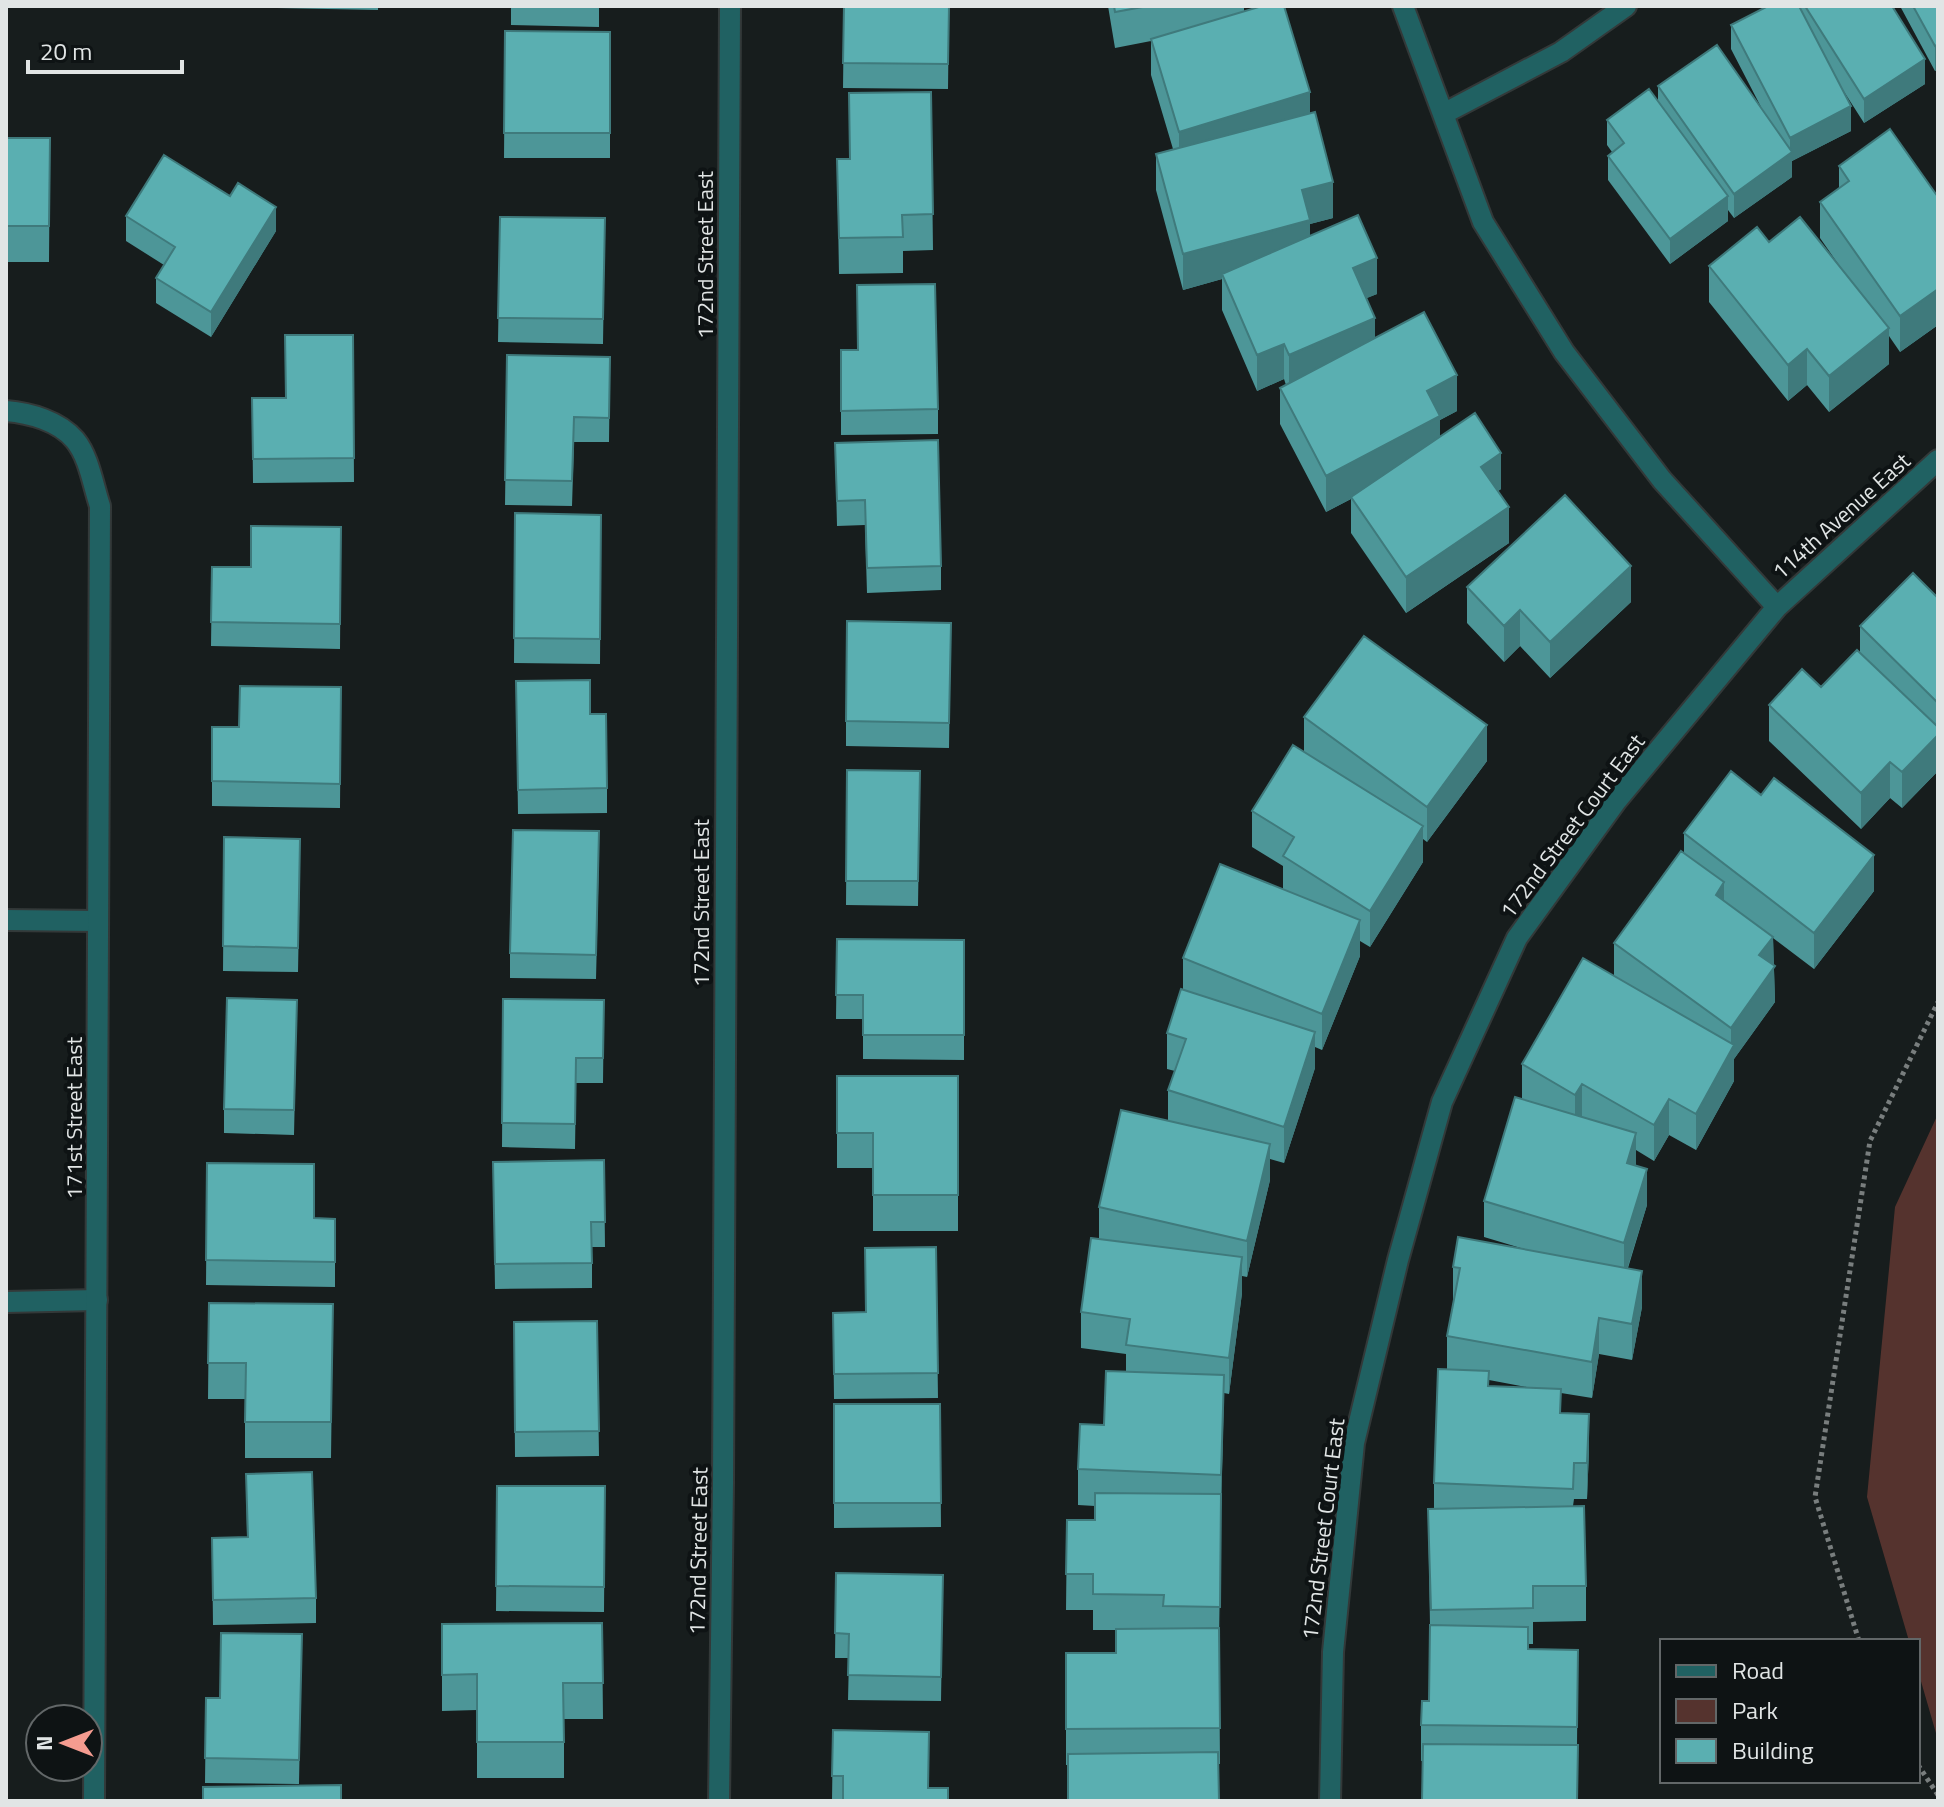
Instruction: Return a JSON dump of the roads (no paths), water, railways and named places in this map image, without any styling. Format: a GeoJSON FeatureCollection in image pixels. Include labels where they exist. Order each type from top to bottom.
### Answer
{"type":"FeatureCollection","features":[{"type":"Feature","properties":{"kind":"street","name":"172nd Street East"},"geometry":{"type":"LineString","coordinates":[[719,1801],[730,6]]}},
{"type":"Feature","properties":{"kind":"street"},"geometry":{"type":"LineString","coordinates":[[1403,6],[1483,222],[1564,352],[1662,480],[1777,607]]}},
{"type":"Feature","properties":{"kind":"street"},"geometry":{"type":"LineString","coordinates":[[1443,114],[1561,52],[1626,6]]}},
{"type":"Feature","properties":{"kind":"street","name":"171st Street East"},"geometry":{"type":"LineString","coordinates":[[6,411],[23,412],[53,424],[75,440],[85,459],[100,506],[94,1801]]}},
{"type":"Feature","properties":{"kind":"street","name":"114th Avenue East"},"geometry":{"type":"LineString","coordinates":[[1777,607],[1938,460]]}},
{"type":"Feature","properties":{"kind":"street","name":"172nd Street Court East"},"geometry":{"type":"LineString","coordinates":[[1330,1801],[1333,1652],[1354,1443],[1398,1260],[1442,1102],[1517,938],[1617,800],[1777,607]]}},
{"type":"Feature","properties":{"kind":"street"},"geometry":{"type":"LineString","coordinates":[[6,920],[98,921]]}},
{"type":"Feature","properties":{"kind":"street"},"geometry":{"type":"LineString","coordinates":[[6,1302],[97,1300]]}}]}
